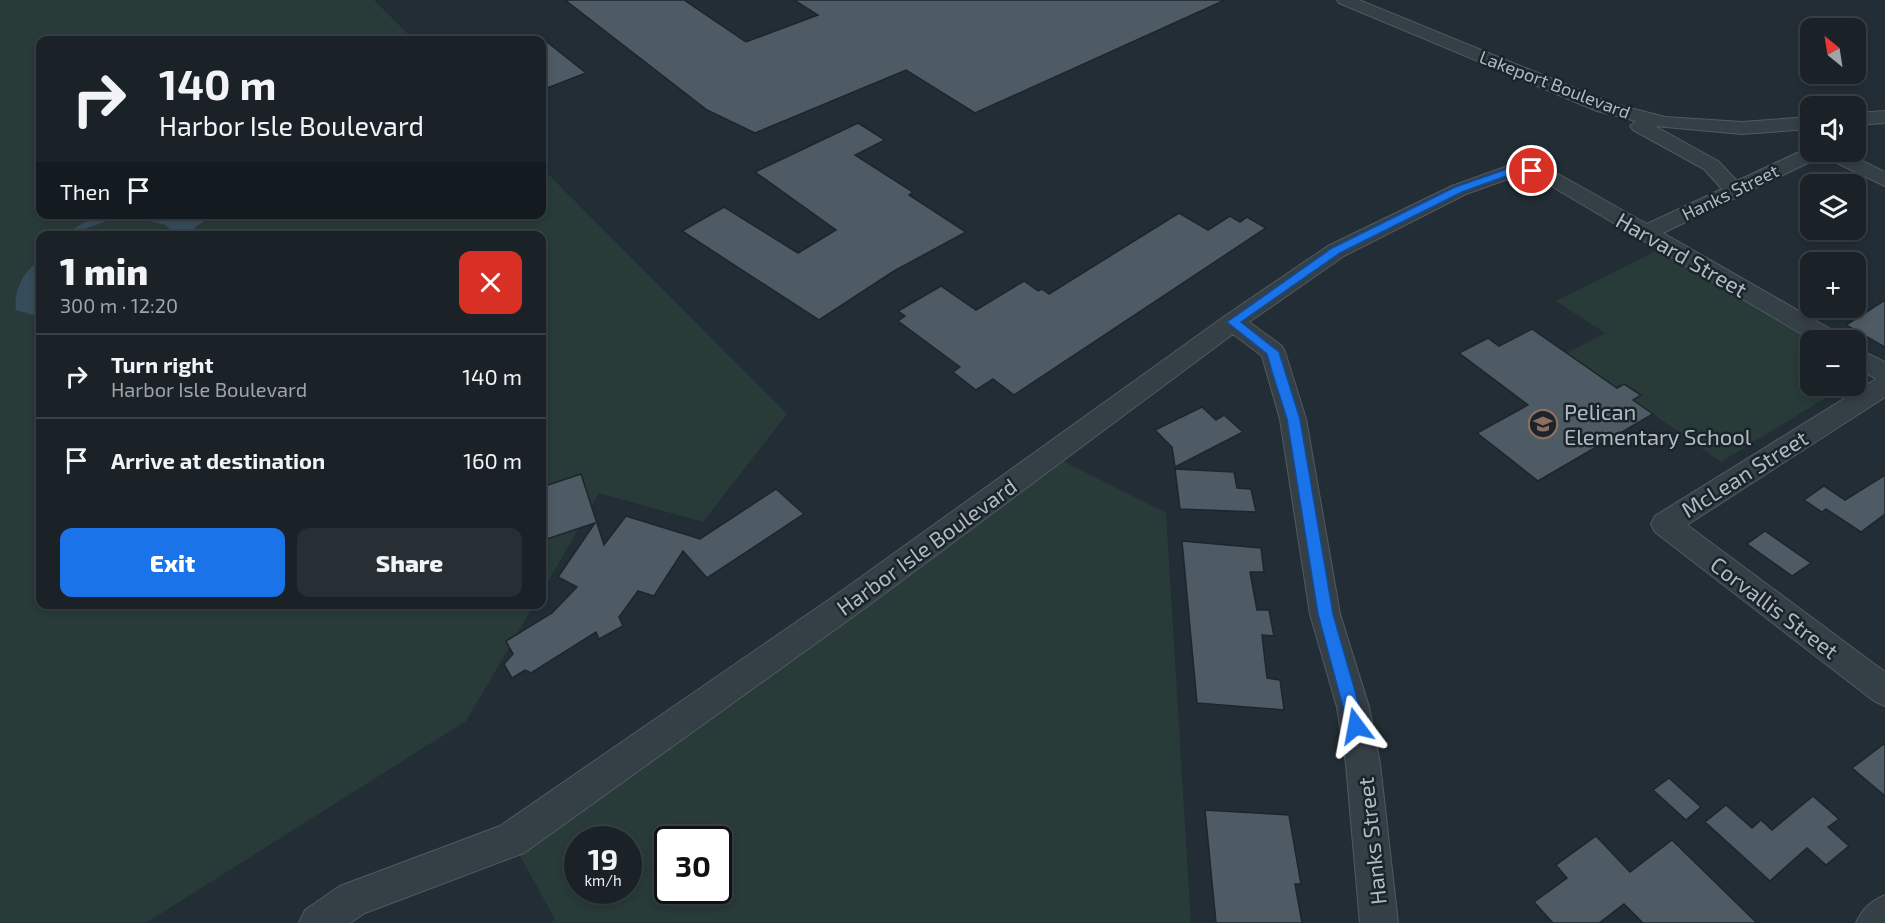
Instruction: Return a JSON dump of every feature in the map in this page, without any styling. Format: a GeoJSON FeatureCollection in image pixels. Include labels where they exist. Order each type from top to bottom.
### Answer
{"type":"FeatureCollection","features":[{"type":"Feature","properties":{"kind":"street","name":"Lakeport Boulevard"},"geometry":{"type":"LineString","coordinates":[[1345,0],[1604,107],[1665,123],[1742,128],[1800,124]]}},
{"type":"Feature","properties":{"kind":"street"},"geometry":{"type":"LineString","coordinates":[[1604,107],[1711,165],[1734,190]]}},
{"type":"Feature","properties":{"kind":"street","name":"Hanks Street"},"geometry":{"type":"LineString","coordinates":[[1646,233],[1800,159]]}},
{"type":"Feature","properties":{"kind":"street"},"geometry":{"type":"LineString","coordinates":[[1849,162],[1885,180]]}},
{"type":"Feature","properties":{"kind":"street","name":"Harvard Street"},"geometry":{"type":"LineString","coordinates":[[1532,171],[1553,179],[1813,330]]}},
{"type":"Feature","properties":{"kind":"street","name":"Harbor Isle Boulevard"},"geometry":{"type":"LineString","coordinates":[[318,923],[353,899],[511,840],[854,600],[1233,322],[1336,251],[1459,189],[1508,172],[1532,171]]}},
{"type":"Feature","properties":{"kind":"street","name":"Hanks Street"},"geometry":{"type":"LineString","coordinates":[[1233,322],[1273,352],[1293,419],[1325,614],[1353,707],[1363,764],[1379,923]]}},
{"type":"Feature","properties":{"kind":"street"},"geometry":{"type":"LineString","coordinates":[[1866,362],[1885,373]]}},
{"type":"Feature","properties":{"kind":"street","name":"McLean Street"},"geometry":{"type":"LineString","coordinates":[[1665,524],[1885,385]]}},
{"type":"Feature","properties":{"kind":"street","name":"Corvallis Street"},"geometry":{"type":"LineString","coordinates":[[1665,524],[1885,691]]}},
{"type":"Feature","properties":{"kind":"street"},"geometry":{"type":"LineString","coordinates":[[1875,923],[1885,914]]}},
{"type":"Feature","properties":{"kind":"green space"},"geometry":{"type":"Polygon","coordinates":[[[0,0],[374,0],[410,36],[36,36],[36,219],[546,219],[546,172],[787,414],[703,522],[599,493],[546,585],[546,231],[36,231],[36,609],[532,609],[466,721],[146,923],[0,923],[0,0]]]}},
{"type":"Feature","properties":{"kind":"green space"},"geometry":{"type":"Polygon","coordinates":[[[1658,250],[1800,334],[1800,396],[1829,396],[1721,462],[1633,400],[1640,395],[1624,384],[1617,388],[1567,353],[1605,333],[1556,301],[1658,250]]]}},
{"type":"Feature","properties":{"kind":"green space"},"geometry":{"type":"Polygon","coordinates":[[[1051,455],[1166,513],[1191,923],[551,923],[555,919],[511,840],[1051,455]]]}},
{"type":"Feature","properties":{"kind":"water"},"geometry":{"type":"Polygon","coordinates":[[[95,219],[113,219],[79,231],[71,231],[95,219]]]}},
{"type":"Feature","properties":{"kind":"water"},"geometry":{"type":"Polygon","coordinates":[[[141,219],[208,219],[195,227],[194,231],[171,231],[166,225],[141,219]]]}},
{"type":"Feature","properties":{"kind":"water"},"geometry":{"type":"Polygon","coordinates":[[[36,264],[36,316],[16,310],[18,289],[25,275],[36,264]]]}},
{"type":"Feature","properties":{"kind":"building"},"geometry":{"type":"Polygon","coordinates":[[[565,0],[684,0],[746,42],[818,15],[794,0],[1225,0],[975,113],[906,70],[755,133],[707,110],[565,0]]]}},
{"type":"Feature","properties":{"kind":"building"},"geometry":{"type":"Polygon","coordinates":[[[546,41],[586,73],[546,88],[546,41]]]}},
{"type":"Feature","properties":{"kind":"building"},"geometry":{"type":"Polygon","coordinates":[[[858,123],[885,140],[855,155],[913,192],[909,195],[966,232],[894,271],[819,320],[682,231],[724,207],[798,253],[836,230],[755,172],[858,123]]]}},
{"type":"Feature","properties":{"kind":"building"},"geometry":{"type":"Polygon","coordinates":[[[1179,213],[1208,230],[1230,216],[1240,222],[1247,217],[1266,228],[1014,395],[993,379],[976,390],[953,372],[960,367],[898,321],[905,316],[898,311],[941,286],[976,310],[1024,281],[1038,291],[1042,289],[1049,294],[1179,213]]]}},
{"type":"Feature","properties":{"kind":"building"},"geometry":{"type":"Polygon","coordinates":[[[1885,300],[1885,347],[1866,336],[1866,330],[1855,330],[1846,325],[1857,318],[1866,318],[1866,312],[1885,300]]]}},
{"type":"Feature","properties":{"kind":"building","name":"Pelican Elementary School"},"geometry":{"type":"Polygon","coordinates":[[[1532,329],[1617,388],[1624,384],[1641,395],[1633,400],[1653,414],[1538,481],[1477,433],[1528,405],[1459,353],[1488,338],[1499,346],[1532,329]]]}},
{"type":"Feature","properties":{"kind":"building"},"geometry":{"type":"Polygon","coordinates":[[[1202,407],[1216,420],[1224,415],[1243,432],[1175,467],[1172,447],[1155,430],[1202,407]]]}},
{"type":"Feature","properties":{"kind":"building"},"geometry":{"type":"Polygon","coordinates":[[[1175,469],[1234,472],[1237,488],[1251,489],[1256,512],[1180,509],[1175,469]]]}},
{"type":"Feature","properties":{"kind":"building"},"geometry":{"type":"Polygon","coordinates":[[[581,474],[604,545],[626,516],[700,539],[776,489],[804,514],[707,578],[683,551],[654,596],[638,591],[619,617],[623,626],[599,639],[596,632],[531,673],[525,670],[512,678],[504,664],[513,654],[506,641],[552,613],[577,587],[558,577],[595,523],[547,539],[546,486],[581,474]]]}},
{"type":"Feature","properties":{"kind":"building"},"geometry":{"type":"Polygon","coordinates":[[[1885,475],[1885,514],[1861,532],[1826,509],[1822,512],[1804,500],[1824,486],[1845,500],[1885,475]]]}},
{"type":"Feature","properties":{"kind":"building"},"geometry":{"type":"Polygon","coordinates":[[[1765,531],[1811,563],[1792,576],[1747,544],[1765,531]]]}},
{"type":"Feature","properties":{"kind":"building"},"geometry":{"type":"Polygon","coordinates":[[[1182,541],[1261,548],[1264,572],[1250,572],[1257,610],[1269,610],[1274,636],[1262,635],[1267,678],[1280,680],[1284,710],[1197,703],[1182,541]]]}},
{"type":"Feature","properties":{"kind":"building"},"geometry":{"type":"Polygon","coordinates":[[[1885,743],[1885,796],[1852,768],[1885,743]]]}},
{"type":"Feature","properties":{"kind":"building"},"geometry":{"type":"Polygon","coordinates":[[[1669,778],[1701,807],[1686,820],[1653,790],[1669,778]]]}},
{"type":"Feature","properties":{"kind":"building"},"geometry":{"type":"Polygon","coordinates":[[[1813,796],[1839,819],[1828,827],[1849,846],[1826,865],[1807,848],[1770,881],[1705,822],[1726,805],[1752,828],[1761,820],[1772,830],[1813,796]]]}},
{"type":"Feature","properties":{"kind":"building"},"geometry":{"type":"Polygon","coordinates":[[[1205,810],[1289,815],[1301,884],[1295,884],[1302,923],[1216,923],[1205,810]]]}},
{"type":"Feature","properties":{"kind":"building"},"geometry":{"type":"Polygon","coordinates":[[[1596,836],[1630,872],[1672,840],[1757,923],[1643,923],[1624,904],[1599,923],[1553,923],[1534,902],[1567,878],[1556,865],[1596,836]]]}},
{"type":"Feature","properties":{"kind":"place","name":"Pelican Elementary School"},"geometry":{"type":"Point","coordinates":[1543,424]}},
{"type":"Feature","properties":{"kind":"route"},"geometry":{"type":"LineString","coordinates":[[1356,726],[1353,707],[1325,614],[1293,419],[1273,352],[1233,322],[1336,251],[1459,189],[1508,172],[1532,171]]}}]}
